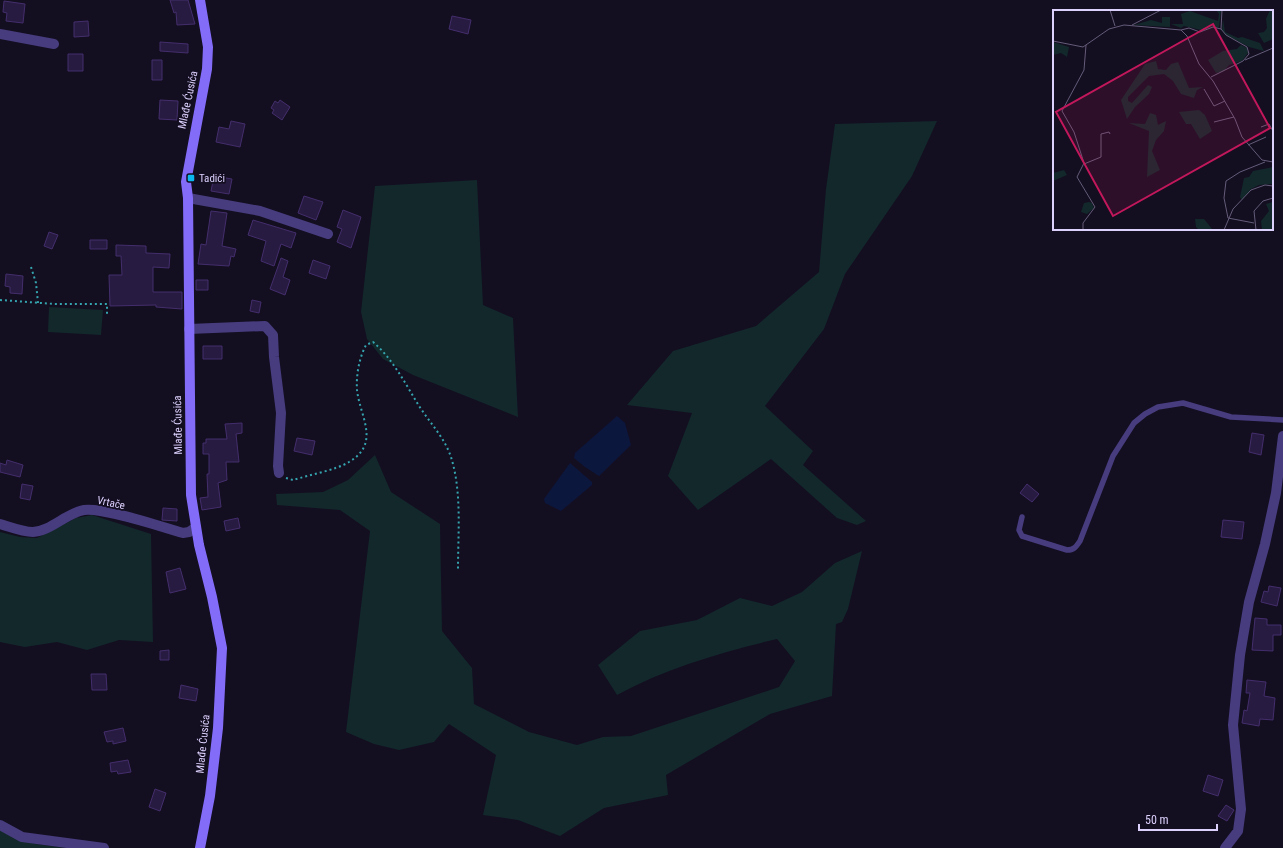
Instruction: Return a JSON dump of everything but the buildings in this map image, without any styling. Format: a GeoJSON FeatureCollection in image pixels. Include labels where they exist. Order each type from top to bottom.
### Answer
{"type":"FeatureCollection","features":[{"type":"Feature","properties":{"kind":"street","name":"Mlađe Ćusića"},"geometry":{"type":"LineString","coordinates":[[200,0],[208,47],[207,69],[186,182],[188,198],[191,495],[195,528],[217,618],[222,648],[218,728],[210,796],[200,848]]}},
{"type":"Feature","properties":{"kind":"street"},"geometry":{"type":"LineString","coordinates":[[0,34],[54,44]]}},
{"type":"Feature","properties":{"kind":"street"},"geometry":{"type":"LineString","coordinates":[[188,198],[260,211],[328,234]]}},
{"type":"Feature","properties":{"kind":"street"},"geometry":{"type":"LineString","coordinates":[[189,329],[265,326],[273,335],[280,413],[279,473]]}},
{"type":"Feature","properties":{"kind":"street"},"geometry":{"type":"LineString","coordinates":[[1225,848],[1238,831],[1241,809],[1233,725],[1240,655],[1249,602],[1265,544],[1276,493],[1283,436]]}},
{"type":"Feature","properties":{"kind":"street","name":"Vrtače"},"geometry":{"type":"LineString","coordinates":[[0,524],[33,532],[41,530],[72,514],[85,510],[102,512],[183,533],[189,532],[195,528]]}},
{"type":"Feature","properties":{"kind":"street"},"geometry":{"type":"LineString","coordinates":[[0,825],[22,837],[104,848]]}},
{"type":"Feature","properties":{"kind":"lane"},"geometry":{"type":"LineString","coordinates":[[1022,517],[1019,530],[1022,536],[1066,550],[1072,550],[1076,547],[1080,541],[1114,456],[1134,424],[1145,414],[1158,407],[1183,403],[1231,417],[1283,420]]}},
{"type":"Feature","properties":{"kind":"path"},"geometry":{"type":"LineString","coordinates":[[31,267],[36,283],[38,303]]}},
{"type":"Feature","properties":{"kind":"path"},"geometry":{"type":"LineString","coordinates":[[0,300],[38,303],[107,304],[108,314]]}},
{"type":"Feature","properties":{"kind":"path"},"geometry":{"type":"LineString","coordinates":[[279,473],[288,479],[293,480],[348,463],[360,454],[367,438],[367,431],[357,389],[360,358],[366,345],[373,342],[380,348],[443,440],[451,457],[457,486],[458,569]]}},
{"type":"Feature","properties":{"kind":"green space"},"geometry":{"type":"Polygon","coordinates":[[[937,121],[912,176],[845,274],[824,329],[765,406],[813,451],[803,465],[866,521],[857,525],[837,518],[771,459],[698,510],[668,476],[692,413],[627,405],[673,351],[756,326],[819,272],[826,189],[835,124],[937,121]]]}},
{"type":"Feature","properties":{"kind":"green space"},"geometry":{"type":"Polygon","coordinates":[[[477,180],[483,305],[513,318],[518,417],[413,375],[383,359],[367,339],[361,312],[375,186],[477,180]]]}},
{"type":"Feature","properties":{"kind":"green space"},"geometry":{"type":"Polygon","coordinates":[[[49,307],[103,310],[101,335],[48,332],[49,307]]]}},
{"type":"Feature","properties":{"kind":"green space"},"geometry":{"type":"Polygon","coordinates":[[[375,455],[391,492],[440,524],[442,631],[472,668],[474,704],[529,732],[577,745],[603,737],[631,736],[779,687],[795,661],[777,639],[736,649],[675,669],[636,685],[617,695],[598,665],[640,631],[697,620],[740,598],[772,606],[802,592],[835,563],[862,551],[848,609],[842,622],[836,624],[832,696],[770,714],[666,775],[668,795],[604,808],[560,836],[518,820],[483,815],[496,755],[449,724],[434,742],[399,750],[374,744],[346,732],[370,531],[340,510],[277,505],[276,494],[323,492],[348,480],[375,455]]]}},
{"type":"Feature","properties":{"kind":"green space"},"geometry":{"type":"Polygon","coordinates":[[[92,515],[151,534],[153,642],[119,640],[87,650],[57,642],[25,647],[0,642],[0,532],[20,537],[37,538],[76,518],[92,515]]]}},
{"type":"Feature","properties":{"kind":"green space"},"geometry":{"type":"Polygon","coordinates":[[[0,830],[36,844],[65,848],[0,848],[0,830]]]}},
{"type":"Feature","properties":{"kind":"water"},"geometry":{"type":"Polygon","coordinates":[[[617,416],[625,423],[631,445],[599,476],[574,458],[575,453],[617,416]]]}},
{"type":"Feature","properties":{"kind":"water"},"geometry":{"type":"Polygon","coordinates":[[[570,463],[592,482],[592,485],[561,511],[545,503],[544,499],[570,463]]]}},
{"type":"Feature","properties":{"kind":"place","name":"Tadići"},"geometry":{"type":"Point","coordinates":[191,178]}}]}
